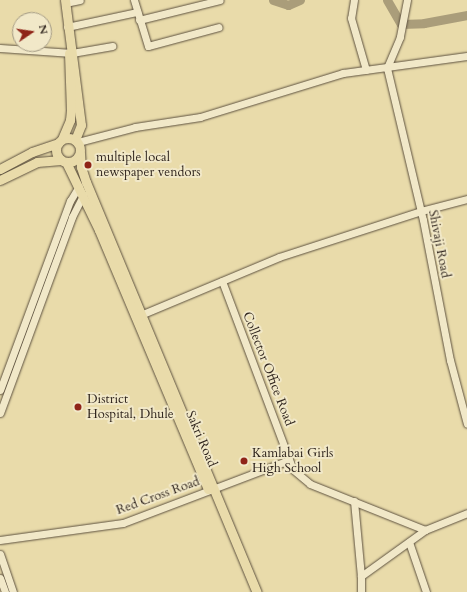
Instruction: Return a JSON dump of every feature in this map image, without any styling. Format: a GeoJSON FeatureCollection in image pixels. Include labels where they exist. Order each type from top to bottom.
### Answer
{"type":"FeatureCollection","features":[{"type":"Feature","properties":{"kind":"main road"},"geometry":{"type":"LineString","coordinates":[[65,2],[67,27],[81,125],[76,141],[80,153],[81,167],[139,315],[211,489],[257,592]]}},
{"type":"Feature","properties":{"kind":"main road"},"geometry":{"type":"LineString","coordinates":[[71,51],[70,120],[56,152],[64,161],[79,186],[139,315]]}},
{"type":"Feature","properties":{"kind":"main road"},"geometry":{"type":"LineString","coordinates":[[0,169],[32,152],[60,141],[70,138],[76,141]]}},
{"type":"Feature","properties":{"kind":"main road"},"geometry":{"type":"LineString","coordinates":[[0,180],[37,162],[75,160],[80,153]]}},
{"type":"Feature","properties":{"kind":"main road"},"geometry":{"type":"LineString","coordinates":[[211,489],[250,592]]}},
{"type":"Feature","properties":{"kind":"street"},"geometry":{"type":"LineString","coordinates":[[65,2],[80,0]]}},
{"type":"Feature","properties":{"kind":"street"},"geometry":{"type":"LineString","coordinates":[[134,0],[148,46],[220,27]]}},
{"type":"Feature","properties":{"kind":"street"},"geometry":{"type":"LineString","coordinates":[[139,20],[220,0]]}},
{"type":"Feature","properties":{"kind":"street"},"geometry":{"type":"LineString","coordinates":[[354,1],[353,26],[366,70]]}},
{"type":"Feature","properties":{"kind":"street"},"geometry":{"type":"LineString","coordinates":[[387,68],[400,37],[406,2]]}},
{"type":"Feature","properties":{"kind":"street"},"geometry":{"type":"LineString","coordinates":[[67,27],[137,12]]}},
{"type":"Feature","properties":{"kind":"street"},"geometry":{"type":"LineString","coordinates":[[0,48],[71,51],[112,46]]}},
{"type":"Feature","properties":{"kind":"street"},"geometry":{"type":"LineString","coordinates":[[76,141],[135,127],[200,117],[328,77],[366,70],[467,56]]}},
{"type":"Feature","properties":{"kind":"street","name":"Shivaji Road"},"geometry":{"type":"LineString","coordinates":[[387,68],[421,211],[450,360],[467,424]]}},
{"type":"Feature","properties":{"kind":"street"},"geometry":{"type":"LineString","coordinates":[[0,390],[70,201],[79,186]]}},
{"type":"Feature","properties":{"kind":"street"},"geometry":{"type":"LineString","coordinates":[[0,413],[72,217],[83,195]]}},
{"type":"Feature","properties":{"kind":"street"},"geometry":{"type":"LineString","coordinates":[[139,315],[280,257],[421,211],[467,199]]}},
{"type":"Feature","properties":{"kind":"street","name":"Collector Office Road"},"geometry":{"type":"LineString","coordinates":[[222,281],[291,466]]}},
{"type":"Feature","properties":{"kind":"street"},"geometry":{"type":"LineString","coordinates":[[17,344],[25,347]]}},
{"type":"Feature","properties":{"kind":"street","name":"Red Cross Road"},"geometry":{"type":"LineString","coordinates":[[0,540],[123,523],[281,462],[291,466]]}},
{"type":"Feature","properties":{"kind":"street"},"geometry":{"type":"LineString","coordinates":[[291,466],[310,484],[354,500],[425,530]]}},
{"type":"Feature","properties":{"kind":"street"},"geometry":{"type":"LineString","coordinates":[[354,500],[361,576],[361,592]]}},
{"type":"Feature","properties":{"kind":"street"},"geometry":{"type":"LineString","coordinates":[[361,576],[425,530],[467,513]]}},
{"type":"Feature","properties":{"kind":"street"},"geometry":{"type":"LineString","coordinates":[[409,542],[426,592]]}},
{"type":"Feature","properties":{"kind":"street"},"geometry":{"type":"LineString","coordinates":[[0,554],[13,592]]}},
{"type":"Feature","properties":{"kind":"street"},"geometry":{"type":"LineString","coordinates":[[0,578],[5,592]]}},
{"type":"Feature","properties":{"kind":"waterway"},"geometry":{"type":"LineString","coordinates":[[273,0],[288,5],[300,0]]}},
{"type":"Feature","properties":{"kind":"waterway"},"geometry":{"type":"LineString","coordinates":[[387,0],[401,24],[424,23],[467,15]]}},
{"type":"Feature","properties":{"kind":"place","name":"multiple local newspaper vendors"},"geometry":{"type":"Point","coordinates":[88,165]}},
{"type":"Feature","properties":{"kind":"place","name":"District Hospital, Dhule"},"geometry":{"type":"Point","coordinates":[78,407]}},
{"type":"Feature","properties":{"kind":"place","name":"Kamlabai Girls High School"},"geometry":{"type":"Point","coordinates":[244,461]}}]}
